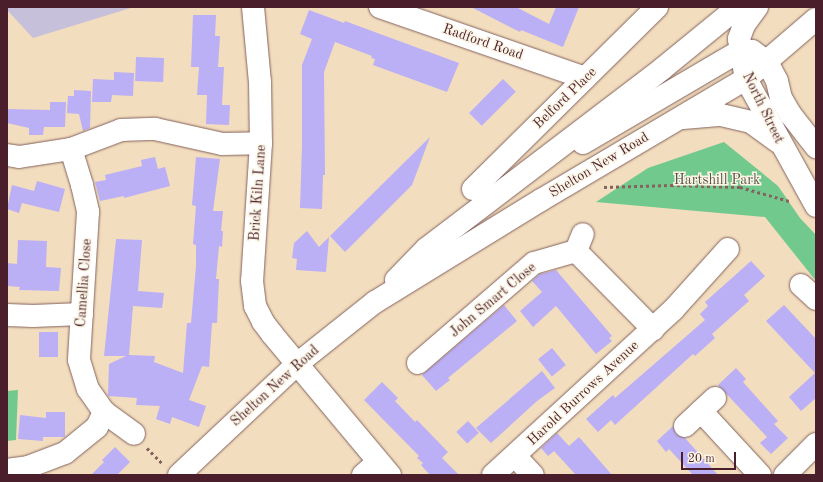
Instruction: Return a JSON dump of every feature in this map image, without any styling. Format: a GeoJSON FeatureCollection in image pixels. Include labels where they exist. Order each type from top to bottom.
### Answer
{"type":"FeatureCollection","features":[{"type":"Feature","properties":{"kind":"street","name":"Brick Kiln Lane"},"geometry":{"type":"LineString","coordinates":[[253,7],[260,82],[261,143],[252,281],[255,306],[263,322],[297,364],[377,471]]}},
{"type":"Feature","properties":{"kind":"street","name":"Radford Road"},"geometry":{"type":"LineString","coordinates":[[380,7],[585,78]]}},
{"type":"Feature","properties":{"kind":"street","name":"Belford Place"},"geometry":{"type":"LineString","coordinates":[[473,189],[657,7]]}},
{"type":"Feature","properties":{"kind":"street","name":"Shelton New Road"},"geometry":{"type":"LineString","coordinates":[[375,302],[426,249],[662,69],[738,7]]}},
{"type":"Feature","properties":{"kind":"street","name":"North Street"},"geometry":{"type":"LineString","coordinates":[[757,7],[744,25],[739,39],[746,79],[779,142],[816,206]]}},
{"type":"Feature","properties":{"kind":"street","name":"Shelton New Road"},"geometry":{"type":"LineString","coordinates":[[172,470],[297,364],[375,302],[678,118],[746,79],[816,19]]}},
{"type":"Feature","properties":{"kind":"street"},"geometry":{"type":"LineString","coordinates":[[518,180],[609,129],[740,51],[752,51],[767,62]]}},
{"type":"Feature","properties":{"kind":"street","name":"North Street"},"geometry":{"type":"LineString","coordinates":[[767,62],[777,81],[782,98],[791,115],[816,147]]}},
{"type":"Feature","properties":{"kind":"street"},"geometry":{"type":"LineString","coordinates":[[678,118],[721,114],[752,122],[779,142]]}},
{"type":"Feature","properties":{"kind":"street"},"geometry":{"type":"LineString","coordinates":[[7,155],[19,157],[71,149],[120,130],[155,129],[222,144],[261,143]]}},
{"type":"Feature","properties":{"kind":"street","name":"Camellia Close"},"geometry":{"type":"LineString","coordinates":[[71,149],[82,185],[88,212],[79,360],[88,389],[104,412],[134,434]]}},
{"type":"Feature","properties":{"kind":"street","name":"John Smart Close"},"geometry":{"type":"LineString","coordinates":[[418,363],[534,263],[579,242],[652,329]]}},
{"type":"Feature","properties":{"kind":"street","name":"Harold Burrows Avenue"},"geometry":{"type":"LineString","coordinates":[[493,475],[673,310],[728,249]]}},
{"type":"Feature","properties":{"kind":"street"},"geometry":{"type":"LineString","coordinates":[[7,315],[33,316],[82,314]]}},
{"type":"Feature","properties":{"kind":"street"},"geometry":{"type":"LineString","coordinates":[[685,426],[708,405],[760,475]]}},
{"type":"Feature","properties":{"kind":"street"},"geometry":{"type":"LineString","coordinates":[[7,470],[28,467],[65,453],[97,427],[104,412]]}},
{"type":"Feature","properties":{"kind":"street"},"geometry":{"type":"LineString","coordinates":[[785,475],[816,444]]}},
{"type":"Feature","properties":{"kind":"street"},"geometry":{"type":"LineString","coordinates":[[515,456],[533,475]]}},
{"type":"Feature","properties":{"kind":"path"},"geometry":{"type":"LineString","coordinates":[[597,187],[671,185],[740,187],[793,202]]}},
{"type":"Feature","properties":{"kind":"path"},"geometry":{"type":"LineString","coordinates":[[134,434],[172,470]]}},
{"type":"Feature","properties":{"kind":"shaded area"},"geometry":{"type":"Polygon","coordinates":[[[7,7],[134,7],[33,38],[7,10],[7,7]]]}},
{"type":"Feature","properties":{"kind":"green space","name":"Hartshill Park"},"geometry":{"type":"Polygon","coordinates":[[[724,142],[778,186],[800,218],[816,235],[816,281],[765,217],[596,202],[648,168],[724,142]]]}},
{"type":"Feature","properties":{"kind":"green space"},"geometry":{"type":"Polygon","coordinates":[[[18,390],[16,440],[7,441],[7,391],[18,390]]]}},
{"type":"Feature","properties":{"kind":"building"},"geometry":{"type":"Polygon","coordinates":[[[471,7],[516,7],[549,24],[556,7],[579,7],[563,47],[521,30],[520,32],[471,7]]]}},
{"type":"Feature","properties":{"kind":"building"},"geometry":{"type":"Polygon","coordinates":[[[309,10],[344,23],[345,21],[459,63],[447,92],[373,65],[375,59],[371,58],[372,56],[335,42],[324,72],[325,175],[323,175],[322,209],[300,208],[302,65],[312,39],[300,34],[309,10]]]}},
{"type":"Feature","properties":{"kind":"building"},"geometry":{"type":"Polygon","coordinates":[[[193,15],[216,15],[215,36],[220,36],[218,67],[224,67],[222,105],[230,105],[229,125],[206,124],[207,95],[197,95],[199,67],[191,67],[193,15]]]}},
{"type":"Feature","properties":{"kind":"building"},"geometry":{"type":"Polygon","coordinates":[[[136,57],[164,58],[163,82],[135,81],[136,57]]]}},
{"type":"Feature","properties":{"kind":"building"},"geometry":{"type":"Polygon","coordinates":[[[114,72],[134,73],[133,96],[112,95],[111,102],[92,102],[93,79],[114,80],[114,72]]]}},
{"type":"Feature","properties":{"kind":"building"},"geometry":{"type":"Polygon","coordinates":[[[503,79],[516,92],[482,126],[469,113],[503,79]]]}},
{"type":"Feature","properties":{"kind":"building"},"geometry":{"type":"Polygon","coordinates":[[[74,90],[91,91],[90,128],[83,131],[79,114],[67,113],[68,96],[74,96],[74,90]]]}},
{"type":"Feature","properties":{"kind":"building"},"geometry":{"type":"Polygon","coordinates":[[[50,102],[66,102],[65,127],[44,127],[43,135],[29,135],[29,128],[7,123],[7,109],[50,110],[50,102]]]}},
{"type":"Feature","properties":{"kind":"building"},"geometry":{"type":"Polygon","coordinates":[[[430,137],[412,185],[345,252],[330,236],[430,137]]]}},
{"type":"Feature","properties":{"kind":"building"},"geometry":{"type":"Polygon","coordinates":[[[155,157],[158,169],[165,167],[170,186],[124,198],[124,196],[100,201],[95,182],[106,180],[105,175],[142,166],[141,160],[155,157]]]}},
{"type":"Feature","properties":{"kind":"building"},"geometry":{"type":"Polygon","coordinates":[[[196,157],[220,159],[213,211],[223,211],[221,231],[223,231],[222,247],[219,246],[216,279],[219,279],[217,323],[212,323],[209,367],[202,366],[189,400],[206,406],[199,427],[172,417],[170,424],[156,419],[160,406],[136,405],[137,398],[108,396],[109,364],[126,356],[104,356],[116,239],[142,240],[138,291],[164,293],[162,308],[133,306],[129,355],[155,356],[154,362],[183,373],[187,323],[191,323],[196,266],[196,245],[193,244],[196,206],[192,205],[196,157]]]}},
{"type":"Feature","properties":{"kind":"building"},"geometry":{"type":"Polygon","coordinates":[[[37,181],[65,189],[59,212],[22,203],[19,213],[7,209],[12,185],[34,191],[37,181]]]}},
{"type":"Feature","properties":{"kind":"building"},"geometry":{"type":"Polygon","coordinates":[[[307,231],[319,247],[329,237],[326,272],[296,270],[297,259],[292,258],[294,243],[307,231]]]}},
{"type":"Feature","properties":{"kind":"building"},"geometry":{"type":"Polygon","coordinates":[[[18,240],[47,241],[46,267],[61,268],[59,291],[19,290],[20,287],[7,286],[7,263],[17,264],[18,240]]]}},
{"type":"Feature","properties":{"kind":"building"},"geometry":{"type":"Polygon","coordinates":[[[751,261],[765,276],[744,295],[749,301],[712,334],[715,338],[695,356],[693,354],[615,425],[611,420],[598,432],[586,419],[613,395],[615,398],[705,320],[700,314],[708,306],[705,302],[751,261]]]}},
{"type":"Feature","properties":{"kind":"building"},"geometry":{"type":"Polygon","coordinates":[[[556,270],[612,336],[609,338],[612,341],[596,354],[556,306],[533,327],[520,311],[542,292],[532,281],[540,274],[556,270]]]}},
{"type":"Feature","properties":{"kind":"building"},"geometry":{"type":"Polygon","coordinates":[[[504,305],[517,321],[448,378],[450,380],[436,391],[422,375],[504,305]]]}},
{"type":"Feature","properties":{"kind":"building"},"geometry":{"type":"Polygon","coordinates":[[[784,305],[816,339],[816,398],[801,411],[789,397],[815,373],[766,321],[784,305]]]}},
{"type":"Feature","properties":{"kind":"building"},"geometry":{"type":"Polygon","coordinates":[[[39,332],[58,332],[58,357],[39,357],[39,332]]]}},
{"type":"Feature","properties":{"kind":"building"},"geometry":{"type":"Polygon","coordinates":[[[552,348],[566,365],[552,376],[538,359],[552,348]]]}},
{"type":"Feature","properties":{"kind":"building"},"geometry":{"type":"Polygon","coordinates":[[[736,368],[746,379],[743,382],[778,421],[774,424],[788,438],[771,454],[760,443],[767,437],[718,385],[736,368]]]}},
{"type":"Feature","properties":{"kind":"building"},"geometry":{"type":"Polygon","coordinates":[[[542,371],[555,388],[537,401],[491,443],[476,428],[542,371]]]}},
{"type":"Feature","properties":{"kind":"building"},"geometry":{"type":"Polygon","coordinates":[[[382,382],[398,398],[395,401],[415,422],[417,420],[448,452],[442,458],[459,475],[430,475],[421,465],[423,463],[417,458],[419,456],[364,400],[382,382]]]}},
{"type":"Feature","properties":{"kind":"building"},"geometry":{"type":"Polygon","coordinates":[[[46,412],[65,412],[65,437],[43,437],[43,441],[18,439],[20,415],[46,418],[46,412]]]}},
{"type":"Feature","properties":{"kind":"building"},"geometry":{"type":"Polygon","coordinates":[[[468,421],[479,433],[467,444],[456,432],[468,421]]]}},
{"type":"Feature","properties":{"kind":"building"},"geometry":{"type":"Polygon","coordinates":[[[673,426],[676,434],[685,438],[718,475],[693,475],[669,449],[666,452],[657,441],[673,426]]]}},
{"type":"Feature","properties":{"kind":"building"},"geometry":{"type":"Polygon","coordinates":[[[557,433],[569,446],[579,437],[612,475],[576,475],[554,451],[548,456],[541,448],[557,433]]]}},
{"type":"Feature","properties":{"kind":"building"},"geometry":{"type":"Polygon","coordinates":[[[115,447],[130,462],[117,475],[91,475],[104,462],[102,460],[115,447]]]}}]}
